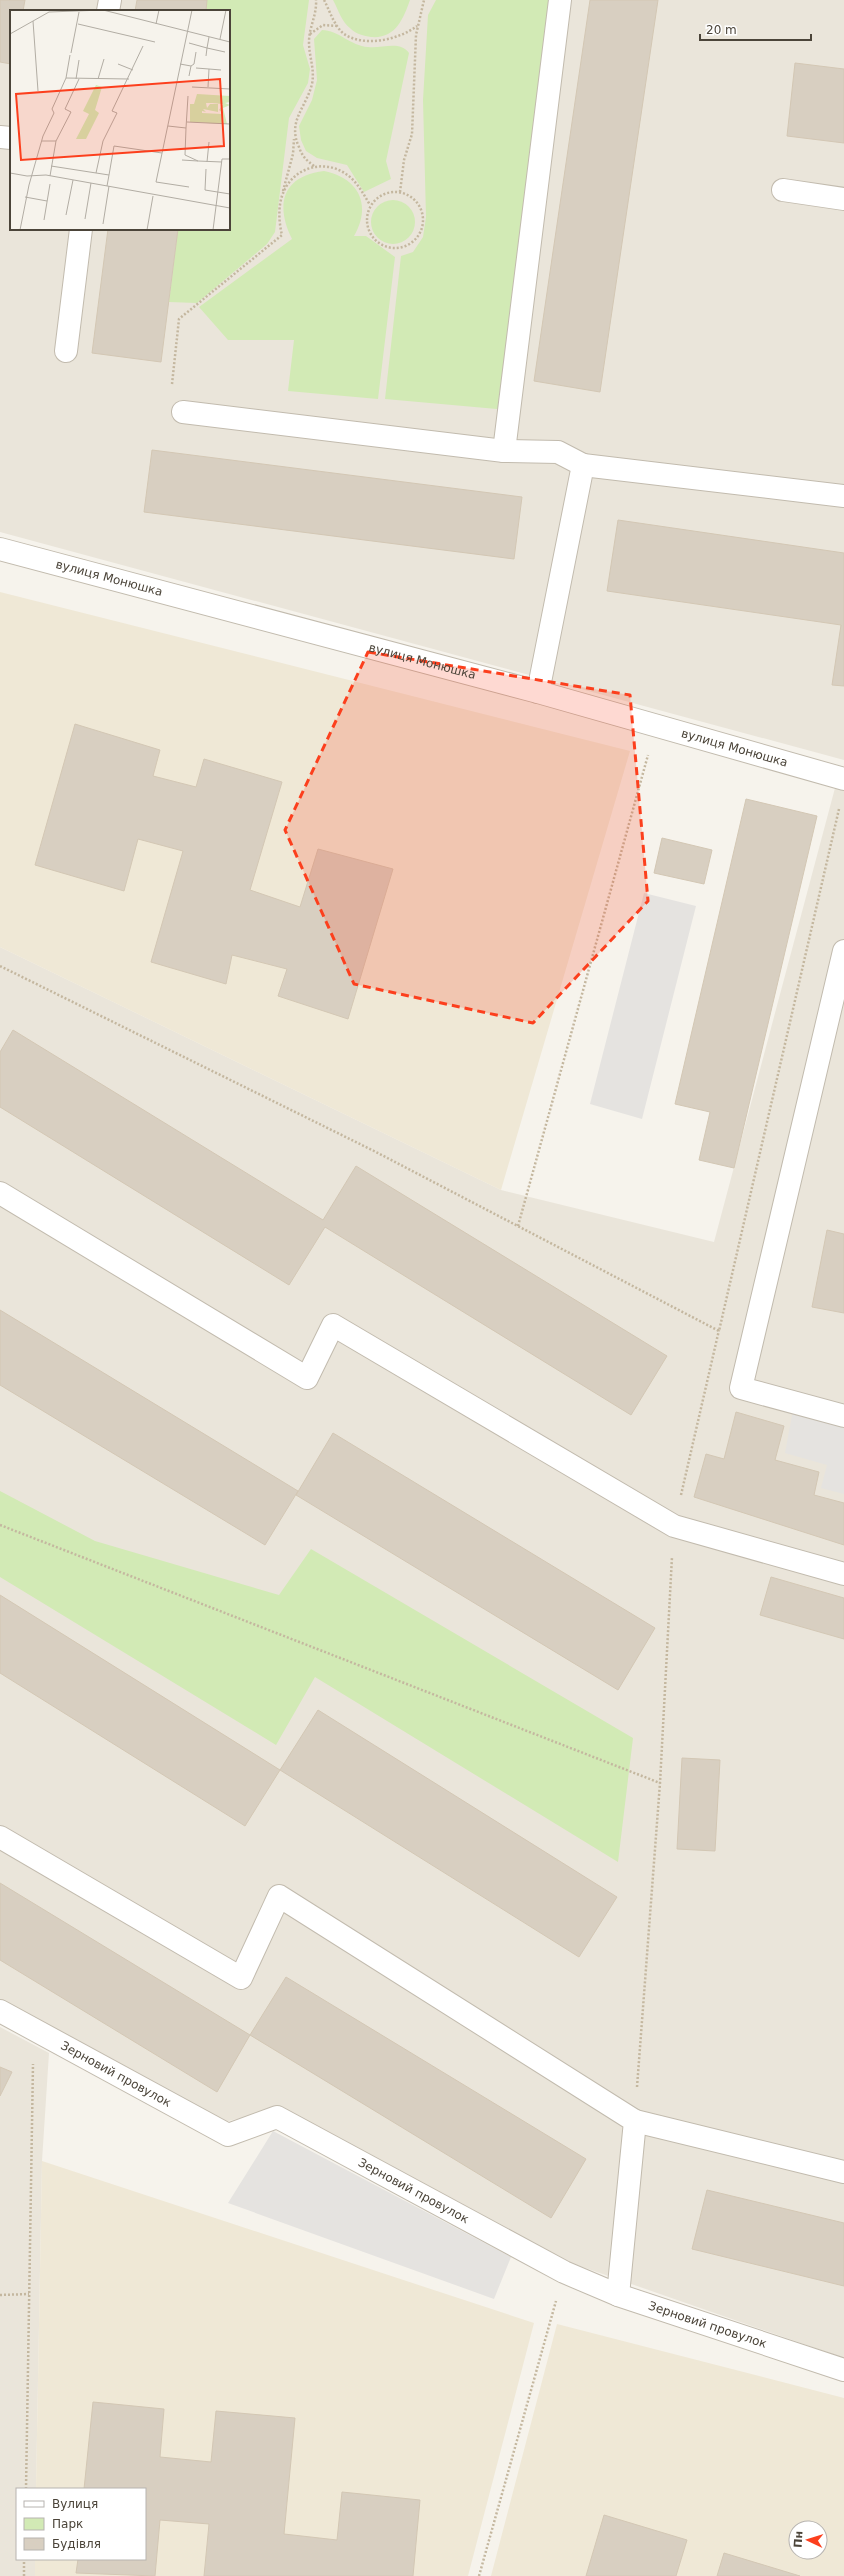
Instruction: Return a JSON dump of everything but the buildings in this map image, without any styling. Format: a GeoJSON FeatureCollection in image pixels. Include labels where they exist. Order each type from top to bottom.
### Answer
{"type":"FeatureCollection","features":[{"type":"Feature","properties":{"kind":"street"},"geometry":{"type":"LineString","coordinates":[[108,10],[110,0]]}},
{"type":"Feature","properties":{"kind":"street"},"geometry":{"type":"LineString","coordinates":[[504,450],[560,0]]}},
{"type":"Feature","properties":{"kind":"street"},"geometry":{"type":"LineString","coordinates":[[0,137],[10,138]]}},
{"type":"Feature","properties":{"kind":"street"},"geometry":{"type":"LineString","coordinates":[[783,190],[844,199]]}},
{"type":"Feature","properties":{"kind":"street"},"geometry":{"type":"LineString","coordinates":[[66,351],[81,230]]}},
{"type":"Feature","properties":{"kind":"street"},"geometry":{"type":"LineString","coordinates":[[183,412],[504,450],[558,452],[583,465],[844,496]]}},
{"type":"Feature","properties":{"kind":"street"},"geometry":{"type":"LineString","coordinates":[[538,692],[583,465]]}},
{"type":"Feature","properties":{"kind":"street","name":"вулиця Монюшка"},"geometry":{"type":"LineString","coordinates":[[0,549],[538,692],[844,779]]}},
{"type":"Feature","properties":{"kind":"street"},"geometry":{"type":"LineString","coordinates":[[844,951],[740,1388],[844,1416]]}},
{"type":"Feature","properties":{"kind":"street"},"geometry":{"type":"LineString","coordinates":[[0,1193],[307,1378],[333,1326],[674,1526],[844,1574]]}},
{"type":"Feature","properties":{"kind":"street"},"geometry":{"type":"LineString","coordinates":[[0,1837],[241,1978],[279,1896],[635,2121],[844,2172]]}},
{"type":"Feature","properties":{"kind":"street","name":"Зерновий провулок"},"geometry":{"type":"LineString","coordinates":[[0,2011],[228,2135],[278,2116],[564,2272],[618,2295],[844,2370]]}},
{"type":"Feature","properties":{"kind":"street"},"geometry":{"type":"LineString","coordinates":[[618,2295],[635,2121]]}},
{"type":"Feature","properties":{"kind":"path"},"geometry":{"type":"LineString","coordinates":[[183,412],[169,410],[180,319],[282,235],[279,222],[282,196],[293,154],[294,128],[308,97],[314,71],[310,34],[317,11],[316,0]]}},
{"type":"Feature","properties":{"kind":"path"},"geometry":{"type":"LineString","coordinates":[[324,0],[344,34],[357,39],[386,40],[406,34],[418,26]]}},
{"type":"Feature","properties":{"kind":"path"},"geometry":{"type":"LineString","coordinates":[[400,192],[404,160],[412,134],[418,26],[424,0]]}},
{"type":"Feature","properties":{"kind":"path"},"geometry":{"type":"LineString","coordinates":[[310,34],[323,25],[338,26]]}},
{"type":"Feature","properties":{"kind":"path"},"geometry":{"type":"LineString","coordinates":[[294,136],[305,160],[314,166]]}},
{"type":"Feature","properties":{"kind":"path"},"geometry":{"type":"LineString","coordinates":[[282,196],[292,179],[314,166],[326,166],[346,174],[370,205]]}},
{"type":"Feature","properties":{"kind":"path"},"geometry":{"type":"LineString","coordinates":[[400,192],[410,196],[422,212],[421,231],[409,245],[391,249],[375,241],[366,225],[370,205],[382,194],[400,192]]}},
{"type":"Feature","properties":{"kind":"path"},"geometry":{"type":"LineString","coordinates":[[518,1226],[656,726]]}},
{"type":"Feature","properties":{"kind":"path"},"geometry":{"type":"LineString","coordinates":[[0,966],[374,1151],[719,1331],[840,805]]}},
{"type":"Feature","properties":{"kind":"path"},"geometry":{"type":"LineString","coordinates":[[0,1525],[660,1783],[635,2121]]}},
{"type":"Feature","properties":{"kind":"path"},"geometry":{"type":"LineString","coordinates":[[26,2488],[33,2028]]}},
{"type":"Feature","properties":{"kind":"path"},"geometry":{"type":"LineString","coordinates":[[479,2576],[564,2272]]}},
{"type":"Feature","properties":{"kind":"path"},"geometry":{"type":"LineString","coordinates":[[0,2295],[29,2294]]}},
{"type":"Feature","properties":{"kind":"path"},"geometry":{"type":"LineString","coordinates":[[24,2560],[24,2576]]}},
{"type":"Feature","properties":{"kind":"highlighted area"},"geometry":{"type":"Polygon","coordinates":[[[368,652],[630,695],[648,901],[533,1023],[354,984],[285,830],[368,652]]]}},
{"type":"Feature","properties":{"kind":"shaded area"},"geometry":{"type":"Polygon","coordinates":[[[0,0],[844,0],[844,760],[0,532],[0,0]]]}},
{"type":"Feature","properties":{"kind":"shaded area"},"geometry":{"type":"Polygon","coordinates":[[[0,592],[630,751],[501,1190],[0,947],[0,592]]]}},
{"type":"Feature","properties":{"kind":"shaded area"},"geometry":{"type":"Polygon","coordinates":[[[835,788],[844,790],[844,2358],[571,2263],[280,2109],[224,2122],[0,2003],[0,947],[501,1190],[714,1242],[835,788]]]}},
{"type":"Feature","properties":{"kind":"shaded area"},"geometry":{"type":"Polygon","coordinates":[[[644,893],[696,906],[642,1119],[590,1104],[644,893]]]}},
{"type":"Feature","properties":{"kind":"shaded area"},"geometry":{"type":"Polygon","coordinates":[[[793,1410],[844,1425],[844,1494],[821,1488],[827,1465],[785,1453],[793,1410]]]}},
{"type":"Feature","properties":{"kind":"shaded area"},"geometry":{"type":"Polygon","coordinates":[[[0,2027],[49,2053],[42,2161],[36,2488],[16,2488],[16,2560],[35,2560],[35,2576],[0,2576],[0,2027]]]}},
{"type":"Feature","properties":{"kind":"shaded area"},"geometry":{"type":"Polygon","coordinates":[[[273,2131],[511,2257],[494,2299],[228,2203],[273,2131]]]}},
{"type":"Feature","properties":{"kind":"shaded area"},"geometry":{"type":"Polygon","coordinates":[[[42,2161],[534,2323],[468,2576],[35,2576],[35,2560],[146,2560],[146,2488],[36,2488],[42,2161]]]}},
{"type":"Feature","properties":{"kind":"shaded area"},"geometry":{"type":"Polygon","coordinates":[[[557,2324],[844,2398],[844,2576],[491,2576],[557,2324]]]}},
{"type":"Feature","properties":{"kind":"green space"},"geometry":{"type":"Polygon","coordinates":[[[207,0],[309,0],[303,45],[310,69],[308,83],[289,118],[275,232],[267,244],[197,303],[169,302],[178,230],[230,230],[230,10],[206,10],[207,0]]]}},
{"type":"Feature","properties":{"kind":"green space"},"geometry":{"type":"Polygon","coordinates":[[[333,0],[410,0],[397,27],[386,35],[371,37],[353,31],[342,19],[333,0]]]}},
{"type":"Feature","properties":{"kind":"green space"},"geometry":{"type":"Polygon","coordinates":[[[436,0],[560,0],[508,410],[385,399],[401,256],[413,252],[423,237],[426,217],[423,100],[428,15],[436,0]]]}},
{"type":"Feature","properties":{"kind":"green space"},"geometry":{"type":"Polygon","coordinates":[[[322,30],[334,33],[362,46],[396,46],[405,49],[409,53],[386,161],[391,179],[364,192],[347,165],[317,158],[306,151],[301,140],[299,126],[312,100],[317,80],[314,39],[322,30]]]}},
{"type":"Feature","properties":{"kind":"green space"},"geometry":{"type":"Polygon","coordinates":[[[324,171],[346,180],[354,186],[359,194],[362,204],[362,214],[354,236],[366,236],[395,257],[378,399],[288,391],[294,340],[228,340],[199,307],[292,239],[284,215],[286,194],[291,186],[299,179],[310,174],[324,171]]]}},
{"type":"Feature","properties":{"kind":"green space"},"geometry":{"type":"Polygon","coordinates":[[[393,200],[405,204],[411,210],[415,222],[411,234],[405,240],[393,244],[381,240],[375,234],[371,222],[375,210],[381,204],[393,200]]]}},
{"type":"Feature","properties":{"kind":"green space"},"geometry":{"type":"Polygon","coordinates":[[[0,1491],[95,1541],[279,1595],[311,1549],[633,1738],[618,1862],[315,1677],[276,1745],[0,1577],[0,1491]]]}}]}
